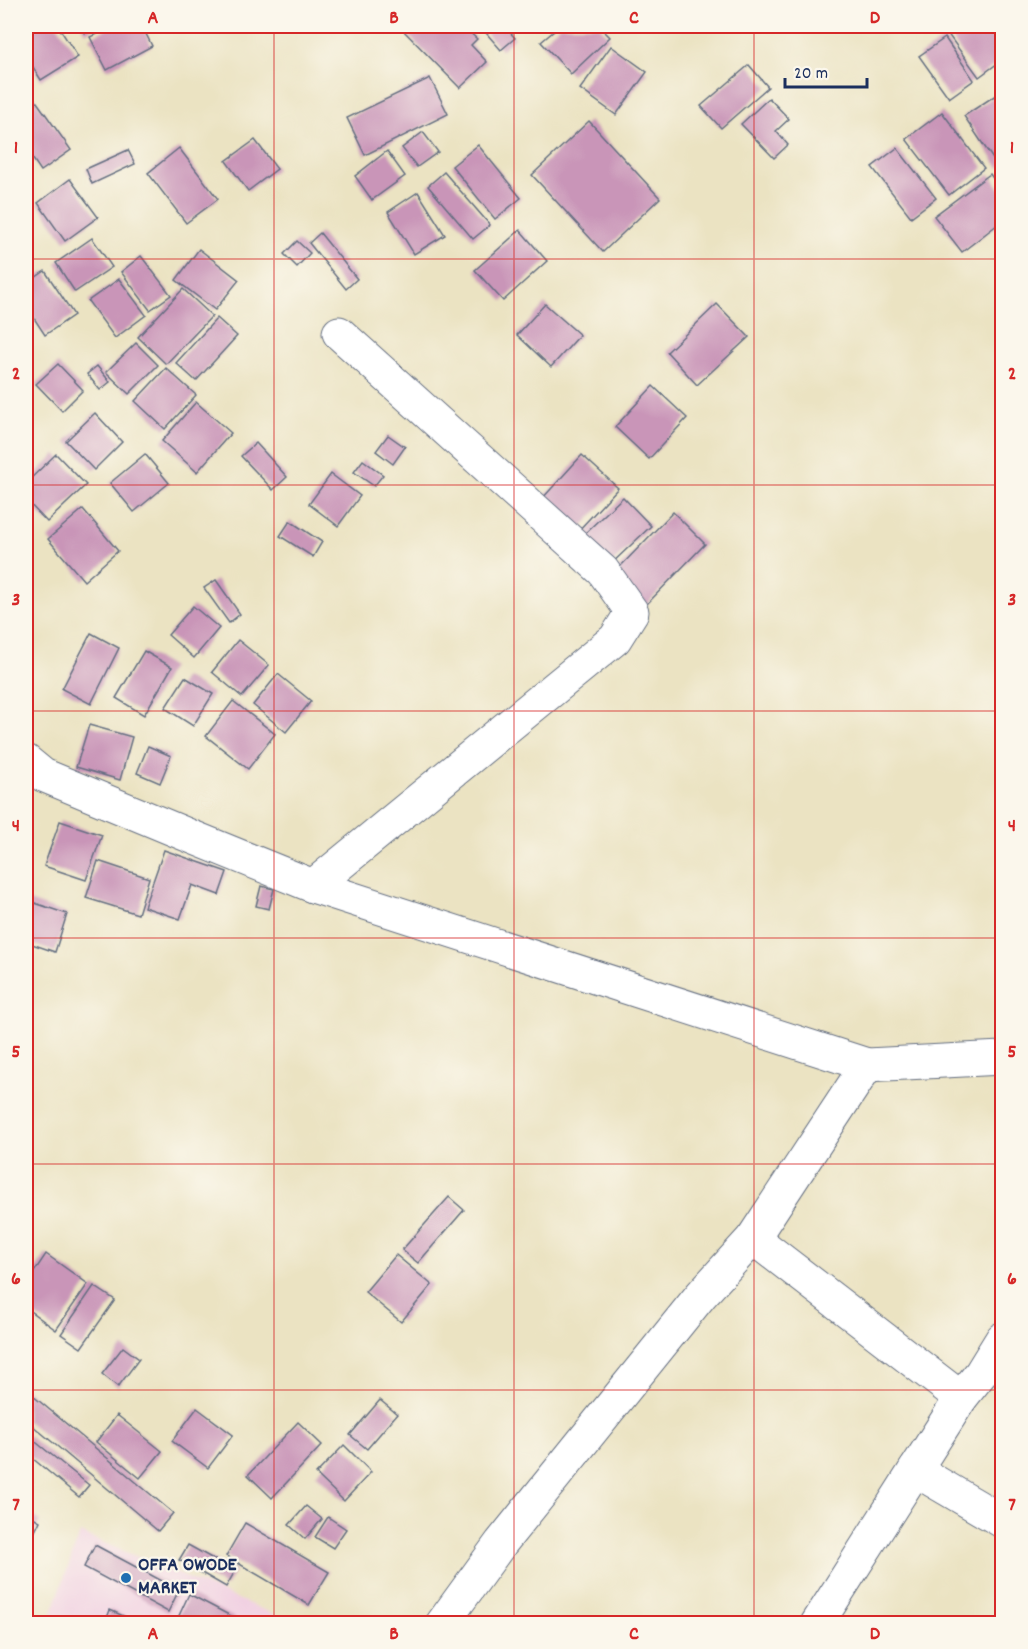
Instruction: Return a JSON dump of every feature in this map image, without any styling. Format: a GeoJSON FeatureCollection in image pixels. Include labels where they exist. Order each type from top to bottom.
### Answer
{"type":"FeatureCollection","features":[{"type":"Feature","properties":{"kind":"street"},"geometry":{"type":"LineString","coordinates":[[313,886],[615,639],[632,612],[603,571],[339,333]]}},
{"type":"Feature","properties":{"kind":"street"},"geometry":{"type":"LineString","coordinates":[[26,761],[43,775],[313,886],[867,1065],[1002,1058]]}},
{"type":"Feature","properties":{"kind":"street"},"geometry":{"type":"LineString","coordinates":[[442,1623],[501,1543],[701,1295],[753,1238],[867,1065]]}},
{"type":"Feature","properties":{"kind":"street"},"geometry":{"type":"LineString","coordinates":[[753,1238],[961,1398]]}},
{"type":"Feature","properties":{"kind":"street"},"geometry":{"type":"LineString","coordinates":[[817,1623],[961,1398],[992,1380],[1002,1339]]}},
{"type":"Feature","properties":{"kind":"street"},"geometry":{"type":"LineString","coordinates":[[915,1470],[1002,1521]]}},
{"type":"Feature","properties":{"kind":"shaded area","name":"OFFA OWODE MARKET"},"geometry":{"type":"Polygon","coordinates":[[[80,1533],[295,1623],[48,1624],[80,1533]]]}},
{"type":"Feature","properties":{"kind":"building"},"geometry":{"type":"Polygon","coordinates":[[[35,26],[58,26],[78,57],[41,80],[26,56],[26,31],[35,26]]]}},
{"type":"Feature","properties":{"kind":"building"},"geometry":{"type":"Polygon","coordinates":[[[81,26],[98,26],[85,33],[81,26]]]}},
{"type":"Feature","properties":{"kind":"building"},"geometry":{"type":"Polygon","coordinates":[[[113,26],[142,26],[152,46],[107,70],[90,37],[113,26]]]}},
{"type":"Feature","properties":{"kind":"building"},"geometry":{"type":"Polygon","coordinates":[[[399,26],[463,26],[477,39],[471,45],[487,62],[460,88],[399,26]]]}},
{"type":"Feature","properties":{"kind":"building"},"geometry":{"type":"Polygon","coordinates":[[[480,26],[504,26],[515,38],[501,50],[480,26]]]}},
{"type":"Feature","properties":{"kind":"building"},"geometry":{"type":"Polygon","coordinates":[[[560,26],[599,26],[610,37],[571,74],[541,42],[560,26]]]}},
{"type":"Feature","properties":{"kind":"building"},"geometry":{"type":"Polygon","coordinates":[[[942,26],[995,26],[1002,36],[1002,60],[979,77],[942,26]]]}},
{"type":"Feature","properties":{"kind":"building"},"geometry":{"type":"Polygon","coordinates":[[[945,38],[974,80],[949,98],[919,56],[945,38]]]}},
{"type":"Feature","properties":{"kind":"building"},"geometry":{"type":"Polygon","coordinates":[[[611,46],[647,72],[616,115],[580,89],[611,46]]]}},
{"type":"Feature","properties":{"kind":"building"},"geometry":{"type":"Polygon","coordinates":[[[749,65],[768,87],[721,128],[701,106],[749,65]]]}},
{"type":"Feature","properties":{"kind":"building"},"geometry":{"type":"Polygon","coordinates":[[[430,78],[448,114],[365,155],[347,118],[430,78]]]}},
{"type":"Feature","properties":{"kind":"building"},"geometry":{"type":"Polygon","coordinates":[[[27,88],[71,150],[41,171],[26,149],[27,88]]]}},
{"type":"Feature","properties":{"kind":"building"},"geometry":{"type":"Polygon","coordinates":[[[1002,91],[1002,165],[999,168],[964,116],[1002,91]]]}},
{"type":"Feature","properties":{"kind":"building"},"geometry":{"type":"Polygon","coordinates":[[[769,98],[789,119],[776,131],[788,145],[774,158],[741,124],[769,98]]]}},
{"type":"Feature","properties":{"kind":"building"},"geometry":{"type":"Polygon","coordinates":[[[942,112],[984,168],[949,195],[906,139],[942,112]]]}},
{"type":"Feature","properties":{"kind":"building"},"geometry":{"type":"Polygon","coordinates":[[[589,121],[660,198],[603,252],[532,175],[589,121]]]}},
{"type":"Feature","properties":{"kind":"building"},"geometry":{"type":"Polygon","coordinates":[[[423,132],[438,152],[417,167],[402,148],[423,132]]]}},
{"type":"Feature","properties":{"kind":"building"},"geometry":{"type":"Polygon","coordinates":[[[255,140],[277,169],[248,191],[226,161],[255,140]]]}},
{"type":"Feature","properties":{"kind":"building"},"geometry":{"type":"Polygon","coordinates":[[[478,145],[521,198],[495,219],[452,166],[478,145]]]}},
{"type":"Feature","properties":{"kind":"building"},"geometry":{"type":"Polygon","coordinates":[[[179,148],[218,199],[186,223],[148,173],[179,148]]]}},
{"type":"Feature","properties":{"kind":"building"},"geometry":{"type":"Polygon","coordinates":[[[897,148],[936,198],[911,217],[872,167],[897,148]]]}},
{"type":"Feature","properties":{"kind":"building"},"geometry":{"type":"Polygon","coordinates":[[[128,150],[135,164],[92,184],[86,169],[128,150]]]}},
{"type":"Feature","properties":{"kind":"building"},"geometry":{"type":"Polygon","coordinates":[[[387,151],[405,176],[372,200],[355,176],[387,151]]]}},
{"type":"Feature","properties":{"kind":"building"},"geometry":{"type":"Polygon","coordinates":[[[444,172],[490,225],[473,239],[428,186],[444,172]]]}},
{"type":"Feature","properties":{"kind":"building"},"geometry":{"type":"Polygon","coordinates":[[[990,174],[1002,191],[1002,221],[962,252],[934,216],[990,174]]]}},
{"type":"Feature","properties":{"kind":"building"},"geometry":{"type":"Polygon","coordinates":[[[70,179],[98,217],[65,241],[38,203],[70,179]]]}},
{"type":"Feature","properties":{"kind":"building"},"geometry":{"type":"Polygon","coordinates":[[[418,192],[445,235],[414,254],[388,212],[418,192]]]}},
{"type":"Feature","properties":{"kind":"building"},"geometry":{"type":"Polygon","coordinates":[[[520,230],[547,261],[503,301],[475,270],[520,230]]]}},
{"type":"Feature","properties":{"kind":"building"},"geometry":{"type":"Polygon","coordinates":[[[320,233],[357,279],[346,289],[309,243],[320,233]]]}},
{"type":"Feature","properties":{"kind":"building"},"geometry":{"type":"Polygon","coordinates":[[[92,238],[112,267],[75,292],[56,263],[92,238]]]}},
{"type":"Feature","properties":{"kind":"building"},"geometry":{"type":"Polygon","coordinates":[[[297,241],[310,253],[297,267],[284,254],[297,241]]]}},
{"type":"Feature","properties":{"kind":"building"},"geometry":{"type":"Polygon","coordinates":[[[199,249],[239,280],[215,310],[176,280],[199,249]]]}},
{"type":"Feature","properties":{"kind":"building"},"geometry":{"type":"Polygon","coordinates":[[[141,256],[171,295],[150,310],[121,272],[141,256]]]}},
{"type":"Feature","properties":{"kind":"building"},"geometry":{"type":"Polygon","coordinates":[[[45,271],[74,315],[45,335],[26,306],[26,284],[45,271]]]}},
{"type":"Feature","properties":{"kind":"building"},"geometry":{"type":"Polygon","coordinates":[[[119,279],[146,315],[115,338],[88,301],[119,279]]]}},
{"type":"Feature","properties":{"kind":"building"},"geometry":{"type":"Polygon","coordinates":[[[183,289],[212,316],[166,364],[138,337],[183,289]]]}},
{"type":"Feature","properties":{"kind":"building"},"geometry":{"type":"Polygon","coordinates":[[[545,304],[580,335],[551,367],[517,335],[545,304]]]}},
{"type":"Feature","properties":{"kind":"building"},"geometry":{"type":"Polygon","coordinates":[[[717,304],[749,337],[697,385],[667,352],[717,304]]]}},
{"type":"Feature","properties":{"kind":"building"},"geometry":{"type":"Polygon","coordinates":[[[217,318],[237,336],[196,381],[176,363],[217,318]]]}},
{"type":"Feature","properties":{"kind":"building"},"geometry":{"type":"Polygon","coordinates":[[[136,343],[158,365],[129,394],[106,372],[136,343]]]}},
{"type":"Feature","properties":{"kind":"building"},"geometry":{"type":"Polygon","coordinates":[[[58,364],[83,390],[62,411],[36,384],[58,364]]]}},
{"type":"Feature","properties":{"kind":"building"},"geometry":{"type":"Polygon","coordinates":[[[97,366],[110,382],[100,390],[87,374],[97,366]]]}},
{"type":"Feature","properties":{"kind":"building"},"geometry":{"type":"Polygon","coordinates":[[[166,368],[196,395],[165,429],[135,401],[166,368]]]}},
{"type":"Feature","properties":{"kind":"building"},"geometry":{"type":"Polygon","coordinates":[[[653,386],[687,418],[649,459],[615,427],[653,386]]]}},
{"type":"Feature","properties":{"kind":"building"},"geometry":{"type":"Polygon","coordinates":[[[196,402],[231,433],[197,472],[162,441],[196,402]]]}},
{"type":"Feature","properties":{"kind":"building"},"geometry":{"type":"Polygon","coordinates":[[[95,413],[122,442],[94,470],[66,441],[95,413]]]}},
{"type":"Feature","properties":{"kind":"building"},"geometry":{"type":"Polygon","coordinates":[[[388,435],[405,447],[393,464],[376,451],[388,435]]]}},
{"type":"Feature","properties":{"kind":"building"},"geometry":{"type":"Polygon","coordinates":[[[256,443],[287,477],[273,490],[241,456],[256,443]]]}},
{"type":"Feature","properties":{"kind":"building"},"geometry":{"type":"Polygon","coordinates":[[[56,454],[86,485],[47,522],[26,500],[26,483],[56,454]]]}},
{"type":"Feature","properties":{"kind":"building"},"geometry":{"type":"Polygon","coordinates":[[[145,454],[169,483],[134,512],[110,483],[145,454]]]}},
{"type":"Feature","properties":{"kind":"building"},"geometry":{"type":"Polygon","coordinates":[[[582,455],[618,488],[577,532],[541,500],[582,455]]]}},
{"type":"Feature","properties":{"kind":"building"},"geometry":{"type":"Polygon","coordinates":[[[363,460],[383,475],[374,486],[354,472],[363,460]]]}},
{"type":"Feature","properties":{"kind":"building"},"geometry":{"type":"Polygon","coordinates":[[[331,474],[360,496],[338,526],[309,504],[331,474]]]}},
{"type":"Feature","properties":{"kind":"building"},"geometry":{"type":"Polygon","coordinates":[[[623,497],[651,526],[609,566],[581,537],[623,497]]]}},
{"type":"Feature","properties":{"kind":"building"},"geometry":{"type":"Polygon","coordinates":[[[83,509],[118,551],[84,581],[48,539],[83,509]]]}},
{"type":"Feature","properties":{"kind":"building"},"geometry":{"type":"Polygon","coordinates":[[[673,512],[705,544],[646,605],[614,573],[673,512]]]}},
{"type":"Feature","properties":{"kind":"building"},"geometry":{"type":"Polygon","coordinates":[[[290,521],[322,542],[313,557],[280,536],[290,521]]]}},
{"type":"Feature","properties":{"kind":"building"},"geometry":{"type":"Polygon","coordinates":[[[216,580],[240,614],[229,623],[204,588],[216,580]]]}},
{"type":"Feature","properties":{"kind":"building"},"geometry":{"type":"Polygon","coordinates":[[[193,606],[219,628],[194,658],[168,635],[193,606]]]}},
{"type":"Feature","properties":{"kind":"building"},"geometry":{"type":"Polygon","coordinates":[[[91,633],[119,648],[91,704],[62,689],[91,633]]]}},
{"type":"Feature","properties":{"kind":"building"},"geometry":{"type":"Polygon","coordinates":[[[238,640],[269,665],[242,697],[212,672],[238,640]]]}},
{"type":"Feature","properties":{"kind":"building"},"geometry":{"type":"Polygon","coordinates":[[[144,651],[172,667],[144,715],[116,698],[144,651]]]}},
{"type":"Feature","properties":{"kind":"building"},"geometry":{"type":"Polygon","coordinates":[[[278,674],[311,701],[286,732],[253,705],[278,674]]]}},
{"type":"Feature","properties":{"kind":"building"},"geometry":{"type":"Polygon","coordinates":[[[185,677],[213,694],[193,726],[165,708],[185,677]]]}},
{"type":"Feature","properties":{"kind":"building"},"geometry":{"type":"Polygon","coordinates":[[[233,701],[275,734],[248,769],[206,736],[233,701]]]}},
{"type":"Feature","properties":{"kind":"building"},"geometry":{"type":"Polygon","coordinates":[[[89,725],[132,737],[120,780],[76,767],[89,725]]]}},
{"type":"Feature","properties":{"kind":"building"},"geometry":{"type":"Polygon","coordinates":[[[148,746],[171,756],[160,783],[137,773],[148,746]]]}},
{"type":"Feature","properties":{"kind":"building"},"geometry":{"type":"Polygon","coordinates":[[[60,821],[102,835],[86,880],[44,866],[60,821]]]}},
{"type":"Feature","properties":{"kind":"building"},"geometry":{"type":"Polygon","coordinates":[[[164,850],[227,872],[219,895],[192,885],[180,919],[144,907],[164,850]]]}},
{"type":"Feature","properties":{"kind":"building"},"geometry":{"type":"Polygon","coordinates":[[[98,861],[149,878],[138,914],[86,898],[98,861]]]}},
{"type":"Feature","properties":{"kind":"building"},"geometry":{"type":"Polygon","coordinates":[[[261,886],[274,889],[269,909],[256,906],[261,886]]]}},
{"type":"Feature","properties":{"kind":"building"},"geometry":{"type":"Polygon","coordinates":[[[26,900],[67,914],[55,952],[26,942],[26,900]]]}},
{"type":"Feature","properties":{"kind":"building"},"geometry":{"type":"Polygon","coordinates":[[[449,1197],[464,1210],[418,1263],[402,1250],[449,1197]]]}},
{"type":"Feature","properties":{"kind":"building"},"geometry":{"type":"Polygon","coordinates":[[[46,1254],[88,1284],[56,1330],[26,1308],[26,1284],[46,1254]]]}},
{"type":"Feature","properties":{"kind":"building"},"geometry":{"type":"Polygon","coordinates":[[[396,1255],[432,1285],[401,1322],[365,1292],[396,1255]]]}},
{"type":"Feature","properties":{"kind":"building"},"geometry":{"type":"Polygon","coordinates":[[[94,1286],[115,1300],[81,1348],[61,1334],[94,1286]]]}},
{"type":"Feature","properties":{"kind":"building"},"geometry":{"type":"Polygon","coordinates":[[[123,1347],[139,1359],[118,1387],[102,1374],[123,1347]]]}},
{"type":"Feature","properties":{"kind":"building"},"geometry":{"type":"Polygon","coordinates":[[[26,1390],[173,1513],[158,1531],[26,1420],[26,1390]]]}},
{"type":"Feature","properties":{"kind":"building"},"geometry":{"type":"Polygon","coordinates":[[[380,1400],[397,1414],[367,1449],[350,1435],[380,1400]]]}},
{"type":"Feature","properties":{"kind":"building"},"geometry":{"type":"Polygon","coordinates":[[[197,1408],[233,1435],[208,1468],[172,1441],[197,1408]]]}},
{"type":"Feature","properties":{"kind":"building"},"geometry":{"type":"Polygon","coordinates":[[[117,1415],[162,1451],[140,1478],[96,1442],[117,1415]]]}},
{"type":"Feature","properties":{"kind":"building"},"geometry":{"type":"Polygon","coordinates":[[[298,1422],[322,1445],[272,1498],[248,1475],[298,1422]]]}},
{"type":"Feature","properties":{"kind":"building"},"geometry":{"type":"Polygon","coordinates":[[[27,1435],[89,1485],[79,1497],[26,1453],[27,1435]]]}},
{"type":"Feature","properties":{"kind":"building"},"geometry":{"type":"Polygon","coordinates":[[[344,1445],[371,1472],[344,1501],[316,1474],[344,1445]]]}},
{"type":"Feature","properties":{"kind":"building"},"geometry":{"type":"Polygon","coordinates":[[[306,1506],[322,1519],[305,1539],[289,1525],[306,1506]]]}},
{"type":"Feature","properties":{"kind":"building"},"geometry":{"type":"Polygon","coordinates":[[[26,1513],[40,1521],[26,1549],[26,1513]]]}},
{"type":"Feature","properties":{"kind":"building"},"geometry":{"type":"Polygon","coordinates":[[[328,1517],[346,1529],[333,1548],[315,1537],[328,1517]]]}},
{"type":"Feature","properties":{"kind":"building"},"geometry":{"type":"Polygon","coordinates":[[[245,1523],[329,1572],[309,1605],[226,1556],[245,1523]]]}},
{"type":"Feature","properties":{"kind":"building"},"geometry":{"type":"Polygon","coordinates":[[[95,1545],[179,1590],[168,1612],[84,1567],[95,1545]]]}},
{"type":"Feature","properties":{"kind":"building"},"geometry":{"type":"Polygon","coordinates":[[[188,1545],[235,1571],[226,1587],[179,1560],[188,1545]]]}},
{"type":"Feature","properties":{"kind":"building"},"geometry":{"type":"Polygon","coordinates":[[[189,1594],[246,1624],[184,1624],[177,1620],[189,1594]]]}},
{"type":"Feature","properties":{"kind":"building"},"geometry":{"type":"Polygon","coordinates":[[[110,1610],[141,1624],[118,1624],[107,1618],[110,1610]]]}},
{"type":"Feature","properties":{"kind":"place","name":"OFFA OWODE MARKET"},"geometry":{"type":"Point","coordinates":[126,1578]}}]}
